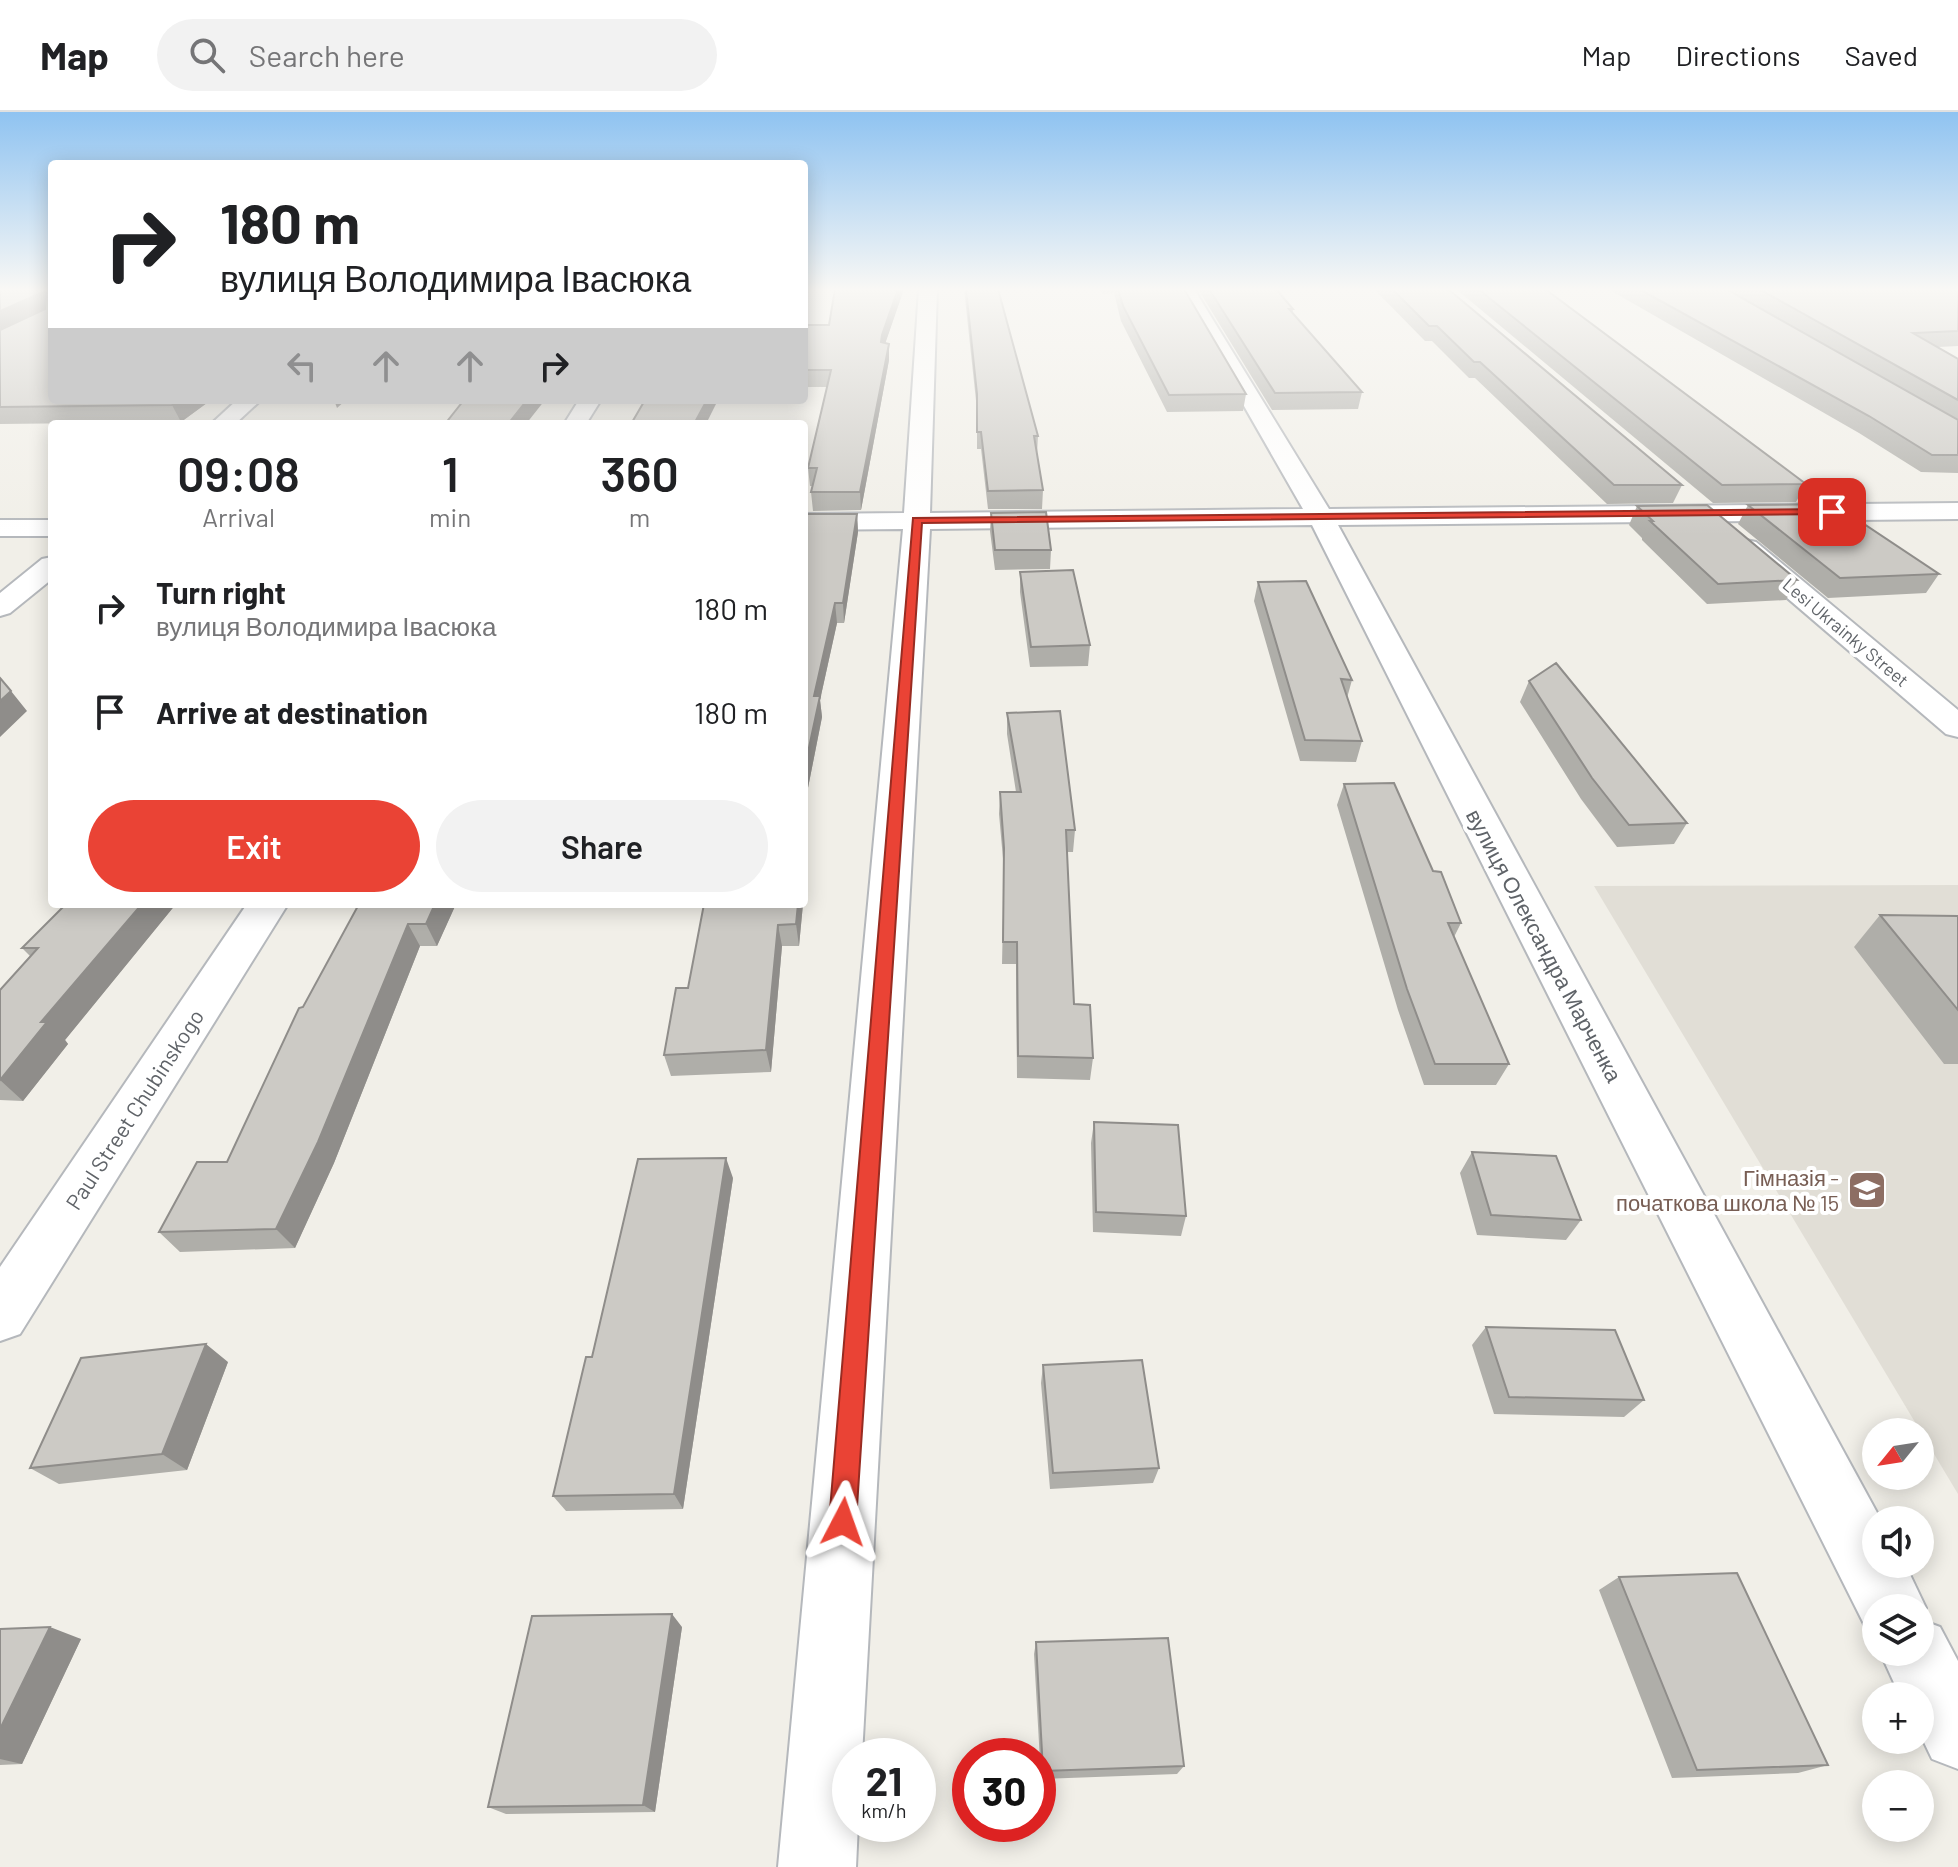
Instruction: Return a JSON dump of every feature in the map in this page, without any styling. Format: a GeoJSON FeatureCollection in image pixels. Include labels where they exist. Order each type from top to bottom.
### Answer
{"type":"FeatureCollection","features":[{"type":"Feature","properties":{"kind":"street"},"geometry":{"type":"LineString","coordinates":[[817,1867],[917,520],[924,371]]}},
{"type":"Feature","properties":{"kind":"street","name":"вулиця Олександра Марченка"},"geometry":{"type":"LineString","coordinates":[[1234,371],[1321,518],[1885,1594]]}},
{"type":"Feature","properties":{"kind":"street"},"geometry":{"type":"LineString","coordinates":[[227,420],[245,404]]}},
{"type":"Feature","properties":{"kind":"street","name":"Lesi Ukrainky Street"},"geometry":{"type":"LineString","coordinates":[[1669,483],[1958,727]]}},
{"type":"Feature","properties":{"kind":"street"},"geometry":{"type":"LineString","coordinates":[[808,522],[1958,511]]}},
{"type":"Feature","properties":{"kind":"street"},"geometry":{"type":"LineString","coordinates":[[0,528],[48,528]]}},
{"type":"Feature","properties":{"kind":"street"},"geometry":{"type":"LineString","coordinates":[[0,607],[48,568]]}},
{"type":"Feature","properties":{"kind":"street","name":"Paul Street Chubinskogo"},"geometry":{"type":"LineString","coordinates":[[0,1315],[265,908]]}},
{"type":"Feature","properties":{"kind":"street"},"geometry":{"type":"LineString","coordinates":[[1922,1666],[1958,1733]]}},
{"type":"Feature","properties":{"kind":"shaded area","name":"Гімназія - початкова школа № 15"},"geometry":{"type":"Polygon","coordinates":[[[1958,885],[1958,1494],[1934,1454],[1934,1418],[1912,1418],[1594,886],[1958,885]]]}},
{"type":"Feature","properties":{"kind":"building"},"geometry":{"type":"Polygon","coordinates":[[[0,371],[48,371],[48,404],[173,404],[172,405],[0,407],[0,371]]]}},
{"type":"Feature","properties":{"kind":"building"},"geometry":{"type":"Polygon","coordinates":[[[831,371],[884,371],[860,492],[811,492],[817,468],[808,468],[831,371]]]}},
{"type":"Feature","properties":{"kind":"building"},"geometry":{"type":"Polygon","coordinates":[[[975,371],[1020,371],[1038,436],[1034,436],[1043,490],[988,491],[981,432],[977,432],[975,371]]]}},
{"type":"Feature","properties":{"kind":"building"},"geometry":{"type":"Polygon","coordinates":[[[1157,371],[1232,371],[1246,394],[1169,395],[1157,371]]]}},
{"type":"Feature","properties":{"kind":"building"},"geometry":{"type":"Polygon","coordinates":[[[1261,371],[1343,371],[1362,392],[1275,393],[1261,371]]]}},
{"type":"Feature","properties":{"kind":"building"},"geometry":{"type":"Polygon","coordinates":[[[1490,371],[1546,371],[1682,485],[1614,485],[1490,371]]]}},
{"type":"Feature","properties":{"kind":"building"},"geometry":{"type":"Polygon","coordinates":[[[1580,371],[1655,371],[1806,484],[1722,485],[1580,371]]]}},
{"type":"Feature","properties":{"kind":"building"},"geometry":{"type":"Polygon","coordinates":[[[1787,371],[1871,371],[1958,420],[1958,455],[1932,455],[1787,371]]]}},
{"type":"Feature","properties":{"kind":"building"},"geometry":{"type":"Polygon","coordinates":[[[1906,371],[1958,371],[1958,400],[1906,371]]]}},
{"type":"Feature","properties":{"kind":"building"},"geometry":{"type":"Polygon","coordinates":[[[461,404],[524,404],[511,420],[448,420],[461,404]]]}},
{"type":"Feature","properties":{"kind":"building"},"geometry":{"type":"Polygon","coordinates":[[[643,404],[705,404],[696,420],[633,420],[643,404]]]}},
{"type":"Feature","properties":{"kind":"building"},"geometry":{"type":"Polygon","coordinates":[[[1834,504],[1939,574],[1840,578],[1748,505],[1834,504]]]}},
{"type":"Feature","properties":{"kind":"building"},"geometry":{"type":"Polygon","coordinates":[[[1707,505],[1797,580],[1718,584],[1637,506],[1707,505]]]}},
{"type":"Feature","properties":{"kind":"building"},"geometry":{"type":"Polygon","coordinates":[[[1046,512],[1051,550],[995,550],[991,513],[1046,512]]]}},
{"type":"Feature","properties":{"kind":"building"},"geometry":{"type":"Polygon","coordinates":[[[808,514],[857,514],[843,603],[835,603],[814,696],[820,696],[808,752],[808,514]]]}},
{"type":"Feature","properties":{"kind":"building"},"geometry":{"type":"Polygon","coordinates":[[[1073,570],[1090,645],[1031,647],[1020,572],[1073,570]]]}},
{"type":"Feature","properties":{"kind":"building"},"geometry":{"type":"Polygon","coordinates":[[[1306,581],[1352,680],[1341,679],[1362,741],[1305,740],[1258,582],[1306,581]]]}},
{"type":"Feature","properties":{"kind":"building"},"geometry":{"type":"Polygon","coordinates":[[[1556,663],[1687,823],[1629,825],[1592,778],[1529,681],[1556,663]]]}},
{"type":"Feature","properties":{"kind":"building"},"geometry":{"type":"Polygon","coordinates":[[[0,678],[11,691],[0,701],[0,678]]]}},
{"type":"Feature","properties":{"kind":"building"},"geometry":{"type":"Polygon","coordinates":[[[1060,711],[1075,830],[1066,830],[1074,1004],[1090,1005],[1093,1058],[1018,1056],[1017,942],[1003,942],[1004,848],[1000,792],[1021,792],[1007,713],[1060,711]]]}},
{"type":"Feature","properties":{"kind":"building"},"geometry":{"type":"Polygon","coordinates":[[[1394,783],[1433,871],[1441,872],[1461,923],[1448,923],[1509,1064],[1435,1064],[1407,989],[1344,784],[1394,783]]]}},
{"type":"Feature","properties":{"kind":"building"},"geometry":{"type":"Polygon","coordinates":[[[62,908],[139,908],[41,1022],[47,1022],[0,1080],[0,990],[38,948],[22,948],[62,908]]]}},
{"type":"Feature","properties":{"kind":"building"},"geometry":{"type":"Polygon","coordinates":[[[357,908],[433,908],[426,924],[408,924],[318,1142],[276,1229],[159,1232],[197,1162],[227,1162],[299,1008],[303,1007],[357,908]]]}},
{"type":"Feature","properties":{"kind":"building"},"geometry":{"type":"Polygon","coordinates":[[[703,908],[798,908],[796,924],[778,925],[766,1050],[664,1055],[676,988],[688,988],[703,908]]]}},
{"type":"Feature","properties":{"kind":"building"},"geometry":{"type":"Polygon","coordinates":[[[1880,915],[1958,916],[1958,1010],[1880,915]]]}},
{"type":"Feature","properties":{"kind":"building"},"geometry":{"type":"Polygon","coordinates":[[[1094,1122],[1178,1125],[1186,1216],[1096,1212],[1094,1122]]]}},
{"type":"Feature","properties":{"kind":"building"},"geometry":{"type":"Polygon","coordinates":[[[1472,1152],[1556,1156],[1581,1220],[1491,1215],[1472,1152]]]}},
{"type":"Feature","properties":{"kind":"building"},"geometry":{"type":"Polygon","coordinates":[[[726,1158],[674,1494],[553,1496],[586,1357],[592,1357],[638,1159],[726,1158]]]}},
{"type":"Feature","properties":{"kind":"building"},"geometry":{"type":"Polygon","coordinates":[[[1486,1327],[1615,1330],[1644,1400],[1509,1397],[1486,1327]]]}},
{"type":"Feature","properties":{"kind":"building"},"geometry":{"type":"Polygon","coordinates":[[[206,1344],[162,1454],[30,1468],[81,1358],[206,1344]]]}},
{"type":"Feature","properties":{"kind":"building"},"geometry":{"type":"Polygon","coordinates":[[[1142,1360],[1159,1468],[1053,1473],[1043,1365],[1142,1360]]]}},
{"type":"Feature","properties":{"kind":"building"},"geometry":{"type":"Polygon","coordinates":[[[1737,1573],[1828,1765],[1697,1770],[1619,1577],[1737,1573]]]}},
{"type":"Feature","properties":{"kind":"building"},"geometry":{"type":"Polygon","coordinates":[[[672,1614],[643,1805],[488,1807],[532,1616],[672,1614]]]}},
{"type":"Feature","properties":{"kind":"building"},"geometry":{"type":"Polygon","coordinates":[[[50,1627],[0,1729],[0,1629],[50,1627]]]}},
{"type":"Feature","properties":{"kind":"building"},"geometry":{"type":"Polygon","coordinates":[[[1168,1638],[1184,1766],[1056,1771],[1056,1738],[1041,1738],[1036,1642],[1168,1638]]]}},
{"type":"Feature","properties":{"kind":"place","name":"Гімназія - початкова школа № 15"},"geometry":{"type":"Point","coordinates":[1867,1190]}},
{"type":"Feature","properties":{"kind":"route"},"geometry":{"type":"LineString","coordinates":[[843,1522],[917,520],[1832,512]]}}]}
